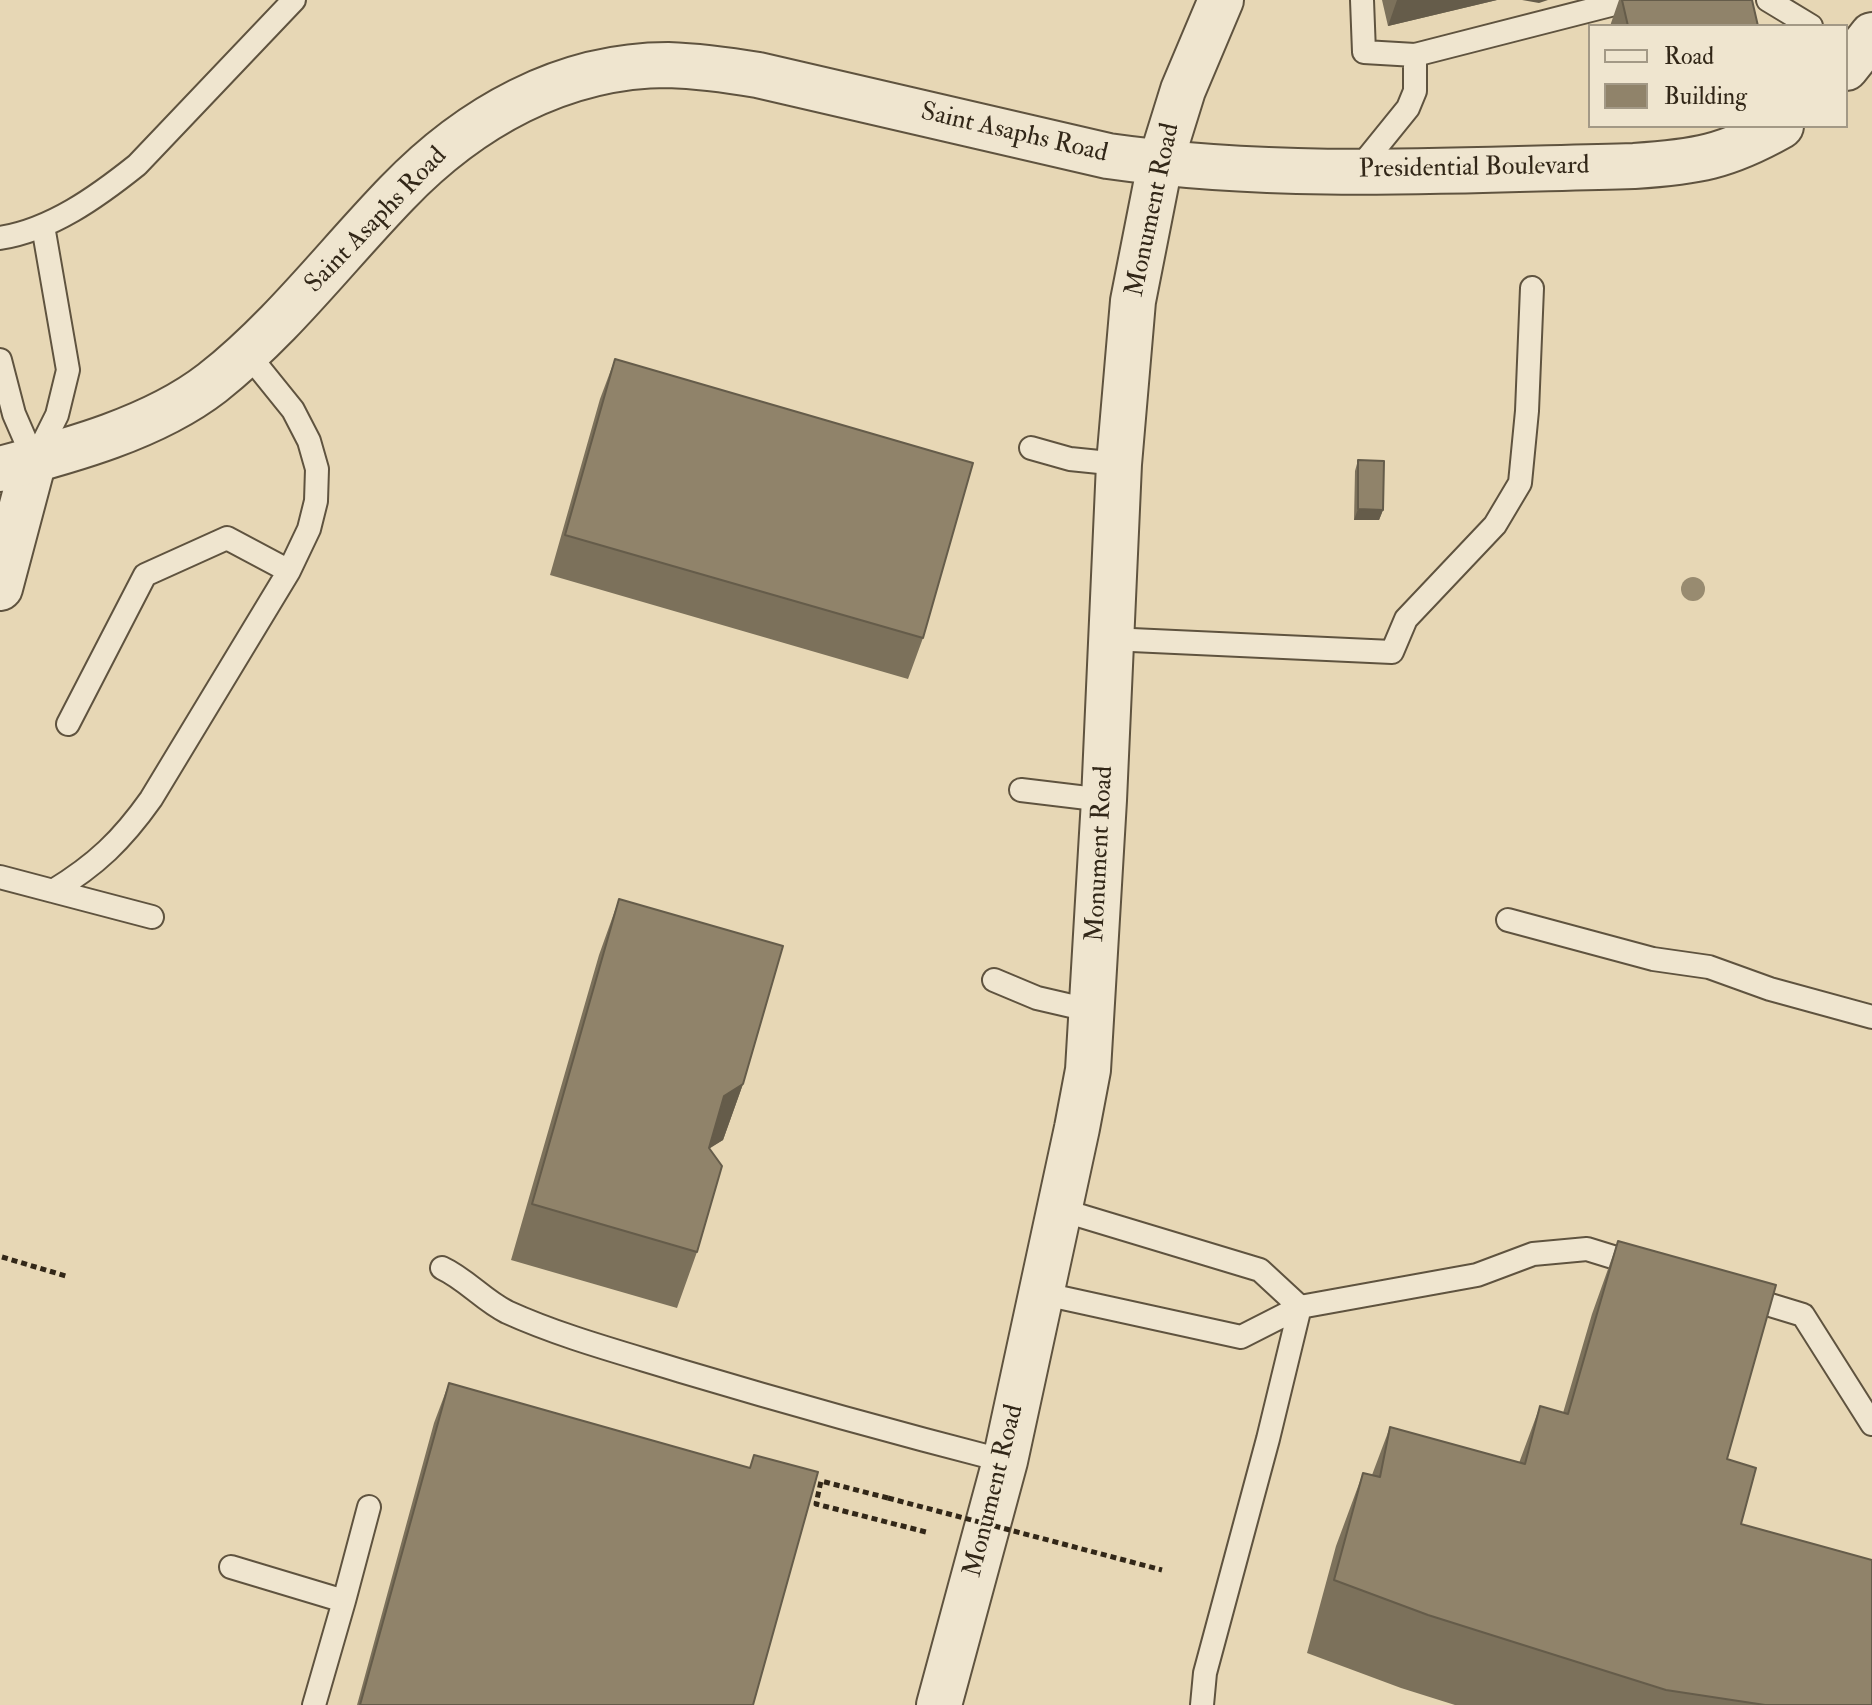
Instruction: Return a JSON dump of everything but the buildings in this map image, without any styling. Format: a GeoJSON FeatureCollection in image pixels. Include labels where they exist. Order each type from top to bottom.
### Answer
{"type":"FeatureCollection","features":[{"type":"Feature","properties":{"kind":"street","name":"Monument Road"},"geometry":{"type":"LineString","coordinates":[[939,1705],[1005,1461],[1085,1084],[1093,1011],[1119,464],[1133,301],[1160,164],[1183,90],[1221,0]]}},
{"type":"Feature","properties":{"kind":"street","name":"Saint Asaphs Road"},"geometry":{"type":"LineString","coordinates":[[17,464],[97,441],[178,404],[210,385],[294,308],[396,193],[459,137],[523,98],[587,75],[666,65],[758,75],[1055,146],[1160,164]]}},
{"type":"Feature","properties":{"kind":"street","name":"Presidential Boulevard"},"geometry":{"type":"LineString","coordinates":[[1160,164],[1255,171],[1619,167],[1680,163],[1720,155],[1777,128]]}},
{"type":"Feature","properties":{"kind":"street"},"geometry":{"type":"LineString","coordinates":[[0,588],[17,464]]}},
{"type":"Feature","properties":{"kind":"lane"},"geometry":{"type":"LineString","coordinates":[[0,238],[43,226],[137,165],[294,0]]}},
{"type":"Feature","properties":{"kind":"lane"},"geometry":{"type":"LineString","coordinates":[[1362,0],[1364,52],[1415,55],[1630,0]]}},
{"type":"Feature","properties":{"kind":"lane"},"geometry":{"type":"LineString","coordinates":[[1768,0],[1808,24]]}},
{"type":"Feature","properties":{"kind":"lane"},"geometry":{"type":"LineString","coordinates":[[1357,171],[1408,108],[1415,91],[1415,55]]}},
{"type":"Feature","properties":{"kind":"lane"},"geometry":{"type":"LineString","coordinates":[[17,464],[57,415],[68,370],[43,226]]}},
{"type":"Feature","properties":{"kind":"lane"},"geometry":{"type":"LineString","coordinates":[[1110,639],[1392,652],[1406,619],[1495,525],[1520,483],[1527,411],[1532,288]]}},
{"type":"Feature","properties":{"kind":"lane"},"geometry":{"type":"LineString","coordinates":[[53,891],[83,873],[129,831],[289,571],[309,529],[316,501],[317,469],[309,441],[293,410],[247,353]]}},
{"type":"Feature","properties":{"kind":"lane"},"geometry":{"type":"LineString","coordinates":[[0,360],[14,414],[17,464]]}},
{"type":"Feature","properties":{"kind":"lane"},"geometry":{"type":"LineString","coordinates":[[1031,448],[1070,459],[1119,464]]}},
{"type":"Feature","properties":{"kind":"lane"},"geometry":{"type":"LineString","coordinates":[[68,724],[145,575],[227,538],[289,571]]}},
{"type":"Feature","properties":{"kind":"lane"},"geometry":{"type":"LineString","coordinates":[[1021,790],[1104,800]]}},
{"type":"Feature","properties":{"kind":"lane"},"geometry":{"type":"LineString","coordinates":[[0,877],[152,917]]}},
{"type":"Feature","properties":{"kind":"lane"},"geometry":{"type":"LineString","coordinates":[[1508,920],[1653,959],[1709,967],[1770,989],[1872,1017]]}},
{"type":"Feature","properties":{"kind":"lane"},"geometry":{"type":"LineString","coordinates":[[994,980],[1037,998],[1093,1011]]}},
{"type":"Feature","properties":{"kind":"lane"},"geometry":{"type":"LineString","coordinates":[[1058,1209],[1260,1270],[1300,1307]]}},
{"type":"Feature","properties":{"kind":"lane"},"geometry":{"type":"LineString","coordinates":[[1040,1293],[1241,1337],[1300,1307],[1477,1275],[1533,1254],[1587,1249],[1657,1270]]}},
{"type":"Feature","properties":{"kind":"lane"},"geometry":{"type":"LineString","coordinates":[[442,1268],[457,1275],[505,1311],[609,1348],[808,1408],[1005,1461]]}},
{"type":"Feature","properties":{"kind":"lane"},"geometry":{"type":"LineString","coordinates":[[1729,1292],[1803,1315],[1872,1424]]}},
{"type":"Feature","properties":{"kind":"lane"},"geometry":{"type":"LineString","coordinates":[[1202,1705],[1205,1673],[1300,1307]]}},
{"type":"Feature","properties":{"kind":"lane"},"geometry":{"type":"LineString","coordinates":[[314,1705],[369,1507]]}},
{"type":"Feature","properties":{"kind":"lane"},"geometry":{"type":"LineString","coordinates":[[231,1567],[344,1601]]}},
{"type":"Feature","properties":{"kind":"path"},"geometry":{"type":"LineString","coordinates":[[2,1257],[66,1276]]}},
{"type":"Feature","properties":{"kind":"path"},"geometry":{"type":"LineString","coordinates":[[926,1532],[816,1504],[821,1481],[1162,1570]]}}]}
